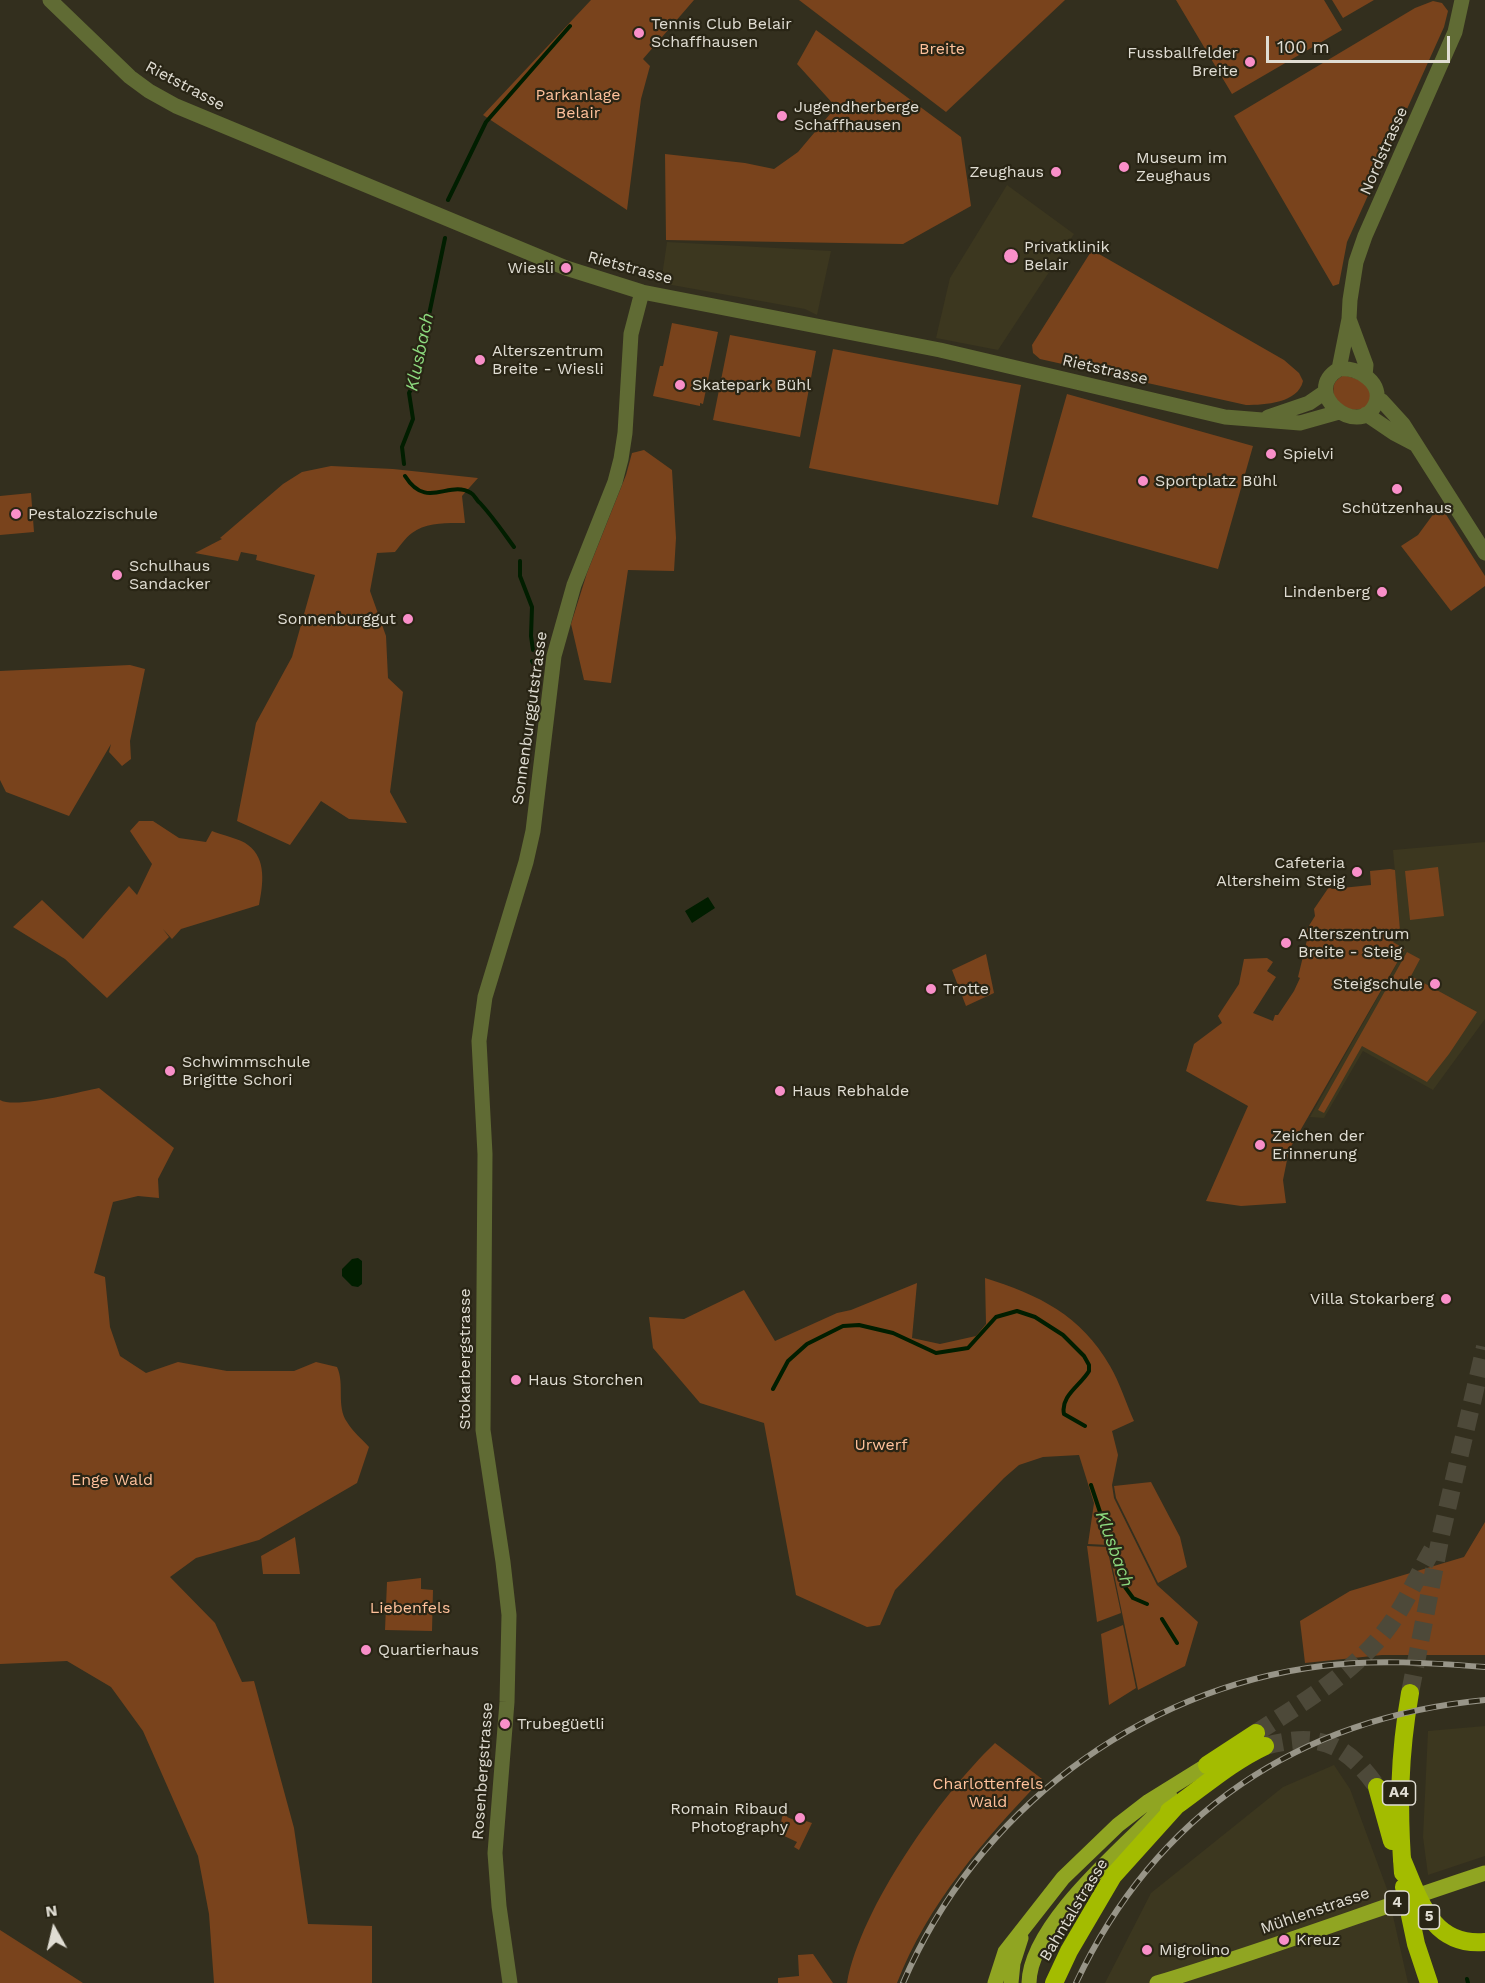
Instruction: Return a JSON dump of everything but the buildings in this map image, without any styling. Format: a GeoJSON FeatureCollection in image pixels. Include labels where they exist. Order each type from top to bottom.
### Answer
{"type":"FeatureCollection","features":[{"type":"Feature","properties":{"kind":"highway","name":"A4"},"geometry":{"type":"LineString","coordinates":[[1410,1693],[1403,1734],[1399,1784],[1400,1855],[1416,1944],[1429,1983]]}},
{"type":"Feature","properties":{"kind":"highway"},"geometry":{"type":"LineString","coordinates":[[1140,1830],[1236,1762],[1261,1740],[1207,1765]]}},
{"type":"Feature","properties":{"kind":"highway","name":"5"},"geometry":{"type":"LineString","coordinates":[[1377,1787],[1400,1855],[1424,1909],[1434,1924],[1455,1938],[1469,1942],[1485,1942]]}},
{"type":"Feature","properties":{"kind":"highway","name":"Bahntalstrasse"},"geometry":{"type":"LineString","coordinates":[[1054,1983],[1069,1951],[1113,1876],[1177,1805]]}},
{"type":"Feature","properties":{"kind":"main road"},"geometry":{"type":"LineString","coordinates":[[995,1983],[1005,1952],[1063,1878],[1137,1810],[1207,1765]]}},
{"type":"Feature","properties":{"kind":"main road"},"geometry":{"type":"LineString","coordinates":[[1029,1983],[1030,1965],[1035,1953],[1060,1914],[1168,1801],[1170,1795],[1168,1789]]}},
{"type":"Feature","properties":{"kind":"main road","name":"Mühlenstrasse"},"geometry":{"type":"LineString","coordinates":[[1157,1983],[1215,1966],[1485,1873]]}},
{"type":"Feature","properties":{"kind":"main road"},"geometry":{"type":"LineString","coordinates":[[1011,1983],[1016,1951],[1026,1924]]}},
{"type":"Feature","properties":{"kind":"street","name":"Rietstrasse"},"geometry":{"type":"LineString","coordinates":[[50,0],[130,77],[176,106],[581,274],[642,292],[940,350],[1226,417],[1300,423],[1339,412]]}},
{"type":"Feature","properties":{"kind":"street","name":"Nordstrasse"},"geometry":{"type":"LineString","coordinates":[[1339,369],[1349,319],[1356,262],[1365,236],[1455,32],[1462,0]]}},
{"type":"Feature","properties":{"kind":"street","name":"Sonnenburggutstrasse"},"geometry":{"type":"LineString","coordinates":[[485,1154],[479,1041],[485,998],[526,862],[533,831],[554,656],[560,630],[574,585],[615,482],[621,459],[625,433],[631,334],[642,292]]}},
{"type":"Feature","properties":{"kind":"street"},"geometry":{"type":"LineString","coordinates":[[1349,319],[1366,365],[1365,376]]}},
{"type":"Feature","properties":{"kind":"street"},"geometry":{"type":"LineString","coordinates":[[1339,369],[1349,369],[1365,376],[1376,388],[1377,399],[1374,407],[1366,414],[1353,417],[1339,412],[1329,402],[1325,392],[1327,381],[1339,369]]}},
{"type":"Feature","properties":{"kind":"street","name":"Rietstrasse"},"geometry":{"type":"LineString","coordinates":[[1261,420],[1309,403],[1325,392]]}},
{"type":"Feature","properties":{"kind":"street"},"geometry":{"type":"LineString","coordinates":[[1377,399],[1382,401],[1403,424],[1485,553]]}},
{"type":"Feature","properties":{"kind":"street"},"geometry":{"type":"LineString","coordinates":[[1366,414],[1414,444]]}},
{"type":"Feature","properties":{"kind":"street","name":"Stokarbergstrasse"},"geometry":{"type":"LineString","coordinates":[[485,1154],[482,1421],[503,1562]]}},
{"type":"Feature","properties":{"kind":"street","name":"Rosenbergstrasse"},"geometry":{"type":"LineString","coordinates":[[503,1562],[509,1615],[508,1666],[495,1853],[499,1906],[510,1983]]}},
{"type":"Feature","properties":{"kind":"shaded area","name":"Privatklinik Belair"},"geometry":{"type":"Polygon","coordinates":[[[1007,185],[1074,234],[998,350],[936,338],[950,278],[1007,185]]]}},
{"type":"Feature","properties":{"kind":"shaded area"},"geometry":{"type":"Polygon","coordinates":[[[667,242],[831,251],[817,315],[805,309],[661,283],[667,242]]]}},
{"type":"Feature","properties":{"kind":"shaded area","name":"Steigschule"},"geometry":{"type":"Polygon","coordinates":[[[1485,842],[1485,1019],[1433,1090],[1363,1051],[1324,1118],[1310,1117],[1405,949],[1392,942],[1400,930],[1393,850],[1485,842]]]}},
{"type":"Feature","properties":{"kind":"shaded area"},"geometry":{"type":"Polygon","coordinates":[[[708,897],[715,908],[692,923],[685,911],[708,897]]]}},
{"type":"Feature","properties":{"kind":"shaded area"},"geometry":{"type":"Polygon","coordinates":[[[358,1258],[362,1261],[362,1284],[358,1287],[352,1286],[342,1276],[342,1269],[352,1259],[358,1258]]]}},
{"type":"Feature","properties":{"kind":"shaded area"},"geometry":{"type":"Polygon","coordinates":[[[1485,1726],[1485,1856],[1428,1875],[1423,1837],[1428,1731],[1485,1726]]]}},
{"type":"Feature","properties":{"kind":"shaded area"},"geometry":{"type":"Polygon","coordinates":[[[1334,1765],[1350,1789],[1387,1889],[1408,1983],[1105,1983],[1151,1893],[1283,1787],[1334,1765]]]}},
{"type":"Feature","properties":{"kind":"green space","name":"Parkanlage Belair"},"geometry":{"type":"Polygon","coordinates":[[[591,0],[694,0],[643,59],[650,66],[641,99],[627,210],[483,115],[591,0]]]}},
{"type":"Feature","properties":{"kind":"green space","name":"Breite"},"geometry":{"type":"Polygon","coordinates":[[[799,0],[1065,0],[946,112],[799,0]]]}},
{"type":"Feature","properties":{"kind":"green space","name":"Fussballfelder Breite"},"geometry":{"type":"Polygon","coordinates":[[[1176,0],[1324,0],[1342,30],[1232,94],[1176,0]]]}},
{"type":"Feature","properties":{"kind":"green space"},"geometry":{"type":"Polygon","coordinates":[[[1332,0],[1374,0],[1343,18],[1332,0]]]}},
{"type":"Feature","properties":{"kind":"green space"},"geometry":{"type":"Polygon","coordinates":[[[1433,1],[1442,3],[1448,11],[1444,27],[1347,242],[1339,284],[1333,286],[1234,116],[1415,8],[1433,1]]]}},
{"type":"Feature","properties":{"kind":"green space"},"geometry":{"type":"Polygon","coordinates":[[[816,30],[961,137],[971,206],[903,244],[666,240],[665,154],[745,163],[774,169],[798,152],[836,107],[797,64],[816,30]]]}},
{"type":"Feature","properties":{"kind":"green space"},"geometry":{"type":"Polygon","coordinates":[[[1092,250],[1284,360],[1299,373],[1303,381],[1300,388],[1295,394],[1280,401],[1246,405],[1040,359],[1033,353],[1032,345],[1092,250]]]}},
{"type":"Feature","properties":{"kind":"green space"},"geometry":{"type":"Polygon","coordinates":[[[672,323],[718,332],[703,404],[700,403],[700,406],[653,396],[660,366],[663,366],[672,323]]]}},
{"type":"Feature","properties":{"kind":"green space"},"geometry":{"type":"Polygon","coordinates":[[[730,335],[816,351],[800,437],[713,420],[730,335]]]}},
{"type":"Feature","properties":{"kind":"green space"},"geometry":{"type":"Polygon","coordinates":[[[833,349],[1021,385],[998,505],[809,468],[833,349]]]}},
{"type":"Feature","properties":{"kind":"green space"},"geometry":{"type":"Polygon","coordinates":[[[1344,375],[1360,380],[1370,389],[1370,402],[1363,409],[1350,410],[1334,399],[1334,385],[1344,375]]]}},
{"type":"Feature","properties":{"kind":"green space","name":"Sportplatz Bühl"},"geometry":{"type":"Polygon","coordinates":[[[1067,394],[1253,446],[1218,569],[1032,517],[1067,394]]]}},
{"type":"Feature","properties":{"kind":"green space"},"geometry":{"type":"Polygon","coordinates":[[[644,450],[672,470],[676,538],[674,571],[628,570],[611,683],[584,680],[571,624],[587,573],[626,475],[632,453],[644,450]]]}},
{"type":"Feature","properties":{"kind":"green space"},"geometry":{"type":"Polygon","coordinates":[[[331,466],[393,469],[478,478],[462,496],[465,523],[437,524],[418,529],[409,535],[395,552],[377,553],[370,591],[386,636],[388,678],[403,692],[390,792],[407,823],[349,819],[321,801],[290,845],[237,821],[256,723],[292,657],[315,575],[256,560],[257,555],[241,552],[238,561],[195,553],[222,539],[220,538],[283,484],[302,472],[331,466]]]}},
{"type":"Feature","properties":{"kind":"green space","name":"Pestalozzischule"},"geometry":{"type":"Polygon","coordinates":[[[31,493],[34,532],[0,535],[0,496],[31,493]]]}},
{"type":"Feature","properties":{"kind":"green space"},"geometry":{"type":"Polygon","coordinates":[[[1440,505],[1485,576],[1485,586],[1451,611],[1401,546],[1418,535],[1440,505]]]}},
{"type":"Feature","properties":{"kind":"green space"},"geometry":{"type":"Polygon","coordinates":[[[130,665],[145,669],[130,741],[131,759],[122,766],[109,752],[111,744],[69,816],[6,792],[0,780],[0,671],[130,665]]]}},
{"type":"Feature","properties":{"kind":"green space"},"geometry":{"type":"Polygon","coordinates":[[[139,821],[153,821],[179,838],[206,842],[212,831],[245,843],[254,851],[261,865],[259,905],[181,929],[172,939],[163,929],[169,937],[107,998],[65,959],[13,927],[42,900],[83,939],[129,886],[137,895],[152,864],[130,831],[139,821]]]}},
{"type":"Feature","properties":{"kind":"green space"},"geometry":{"type":"Polygon","coordinates":[[[1438,867],[1444,916],[1410,920],[1405,871],[1438,867]]]}},
{"type":"Feature","properties":{"kind":"green space"},"geometry":{"type":"Polygon","coordinates":[[[1395,870],[1400,930],[1393,942],[1405,949],[1289,1150],[1283,1180],[1286,1203],[1241,1206],[1206,1201],[1248,1106],[1186,1071],[1194,1044],[1222,1023],[1218,1016],[1239,984],[1244,959],[1267,958],[1273,962],[1267,971],[1276,977],[1253,1013],[1273,1021],[1275,1015],[1278,1015],[1294,991],[1300,978],[1298,977],[1307,940],[1305,939],[1307,929],[1315,916],[1314,909],[1329,887],[1332,889],[1371,885],[1370,871],[1395,870]]]}},
{"type":"Feature","properties":{"kind":"green space"},"geometry":{"type":"Polygon","coordinates":[[[1407,952],[1420,959],[1411,976],[1477,1012],[1427,1082],[1362,1046],[1324,1113],[1318,1110],[1407,952]]]}},
{"type":"Feature","properties":{"kind":"green space"},"geometry":{"type":"Polygon","coordinates":[[[986,954],[994,993],[966,1006],[952,970],[986,954]]]}},
{"type":"Feature","properties":{"kind":"green space","name":"Enge Wald"},"geometry":{"type":"Polygon","coordinates":[[[99,1088],[174,1148],[158,1179],[159,1198],[138,1196],[113,1202],[94,1273],[105,1277],[110,1327],[120,1356],[146,1373],[178,1362],[227,1371],[294,1371],[316,1362],[337,1367],[344,1416],[352,1429],[369,1447],[357,1483],[259,1540],[196,1558],[170,1577],[215,1623],[242,1682],[254,1681],[294,1828],[308,1924],[372,1926],[372,1983],[214,1983],[209,1914],[198,1856],[143,1731],[111,1687],[67,1661],[0,1664],[0,1100],[33,1101],[99,1088]]]}},
{"type":"Feature","properties":{"kind":"green space","name":"Urwerf"},"geometry":{"type":"Polygon","coordinates":[[[985,1278],[1041,1300],[1072,1320],[1086,1333],[1099,1348],[1114,1373],[1134,1421],[1112,1431],[1118,1455],[1112,1485],[1114,1498],[1157,1585],[1198,1622],[1185,1666],[1138,1690],[1108,1545],[1088,1544],[1094,1503],[1079,1455],[1043,1457],[1019,1465],[895,1590],[880,1625],[867,1627],[796,1595],[764,1423],[700,1403],[653,1348],[649,1317],[684,1319],[744,1290],[775,1341],[837,1313],[851,1310],[917,1283],[912,1338],[940,1344],[976,1336],[986,1324],[985,1278]]]}},
{"type":"Feature","properties":{"kind":"green space"},"geometry":{"type":"Polygon","coordinates":[[[1151,1482],[1180,1537],[1187,1567],[1158,1583],[1116,1498],[1114,1486],[1151,1482]]]}},
{"type":"Feature","properties":{"kind":"green space"},"geometry":{"type":"Polygon","coordinates":[[[1485,1522],[1485,1655],[1382,1655],[1305,1663],[1300,1621],[1350,1591],[1464,1557],[1485,1522]]]}},
{"type":"Feature","properties":{"kind":"green space"},"geometry":{"type":"Polygon","coordinates":[[[295,1537],[300,1574],[263,1574],[261,1556],[295,1537]]]}},
{"type":"Feature","properties":{"kind":"green space"},"geometry":{"type":"Polygon","coordinates":[[[1087,1546],[1107,1547],[1121,1613],[1097,1622],[1087,1546]]]}},
{"type":"Feature","properties":{"kind":"green space","name":"Liebenfels"},"geometry":{"type":"Polygon","coordinates":[[[421,1578],[421,1589],[433,1590],[432,1631],[385,1630],[387,1582],[421,1578]]]}},
{"type":"Feature","properties":{"kind":"green space"},"geometry":{"type":"Polygon","coordinates":[[[1123,1625],[1136,1688],[1109,1705],[1101,1634],[1123,1625]]]}},
{"type":"Feature","properties":{"kind":"green space","name":"Charlottenfels Wald"},"geometry":{"type":"Polygon","coordinates":[[[995,1743],[1042,1779],[999,1825],[941,1899],[910,1954],[897,1983],[847,1983],[855,1953],[885,1888],[928,1822],[973,1765],[995,1743]]]}},
{"type":"Feature","properties":{"kind":"green space"},"geometry":{"type":"Polygon","coordinates":[[[783,1812],[788,1814],[787,1817],[804,1824],[806,1821],[812,1823],[799,1850],[794,1847],[797,1842],[780,1834],[783,1812]]]}},
{"type":"Feature","properties":{"kind":"green space"},"geometry":{"type":"Polygon","coordinates":[[[0,1930],[83,1983],[0,1983],[0,1930]]]}},
{"type":"Feature","properties":{"kind":"green space"},"geometry":{"type":"Polygon","coordinates":[[[813,1954],[833,1983],[778,1983],[778,1978],[799,1976],[798,1955],[813,1954]]]}},
{"type":"Feature","properties":{"kind":"waterway","name":"Klusbach"},"geometry":{"type":"LineString","coordinates":[[448,200],[486,122],[570,26]]}},
{"type":"Feature","properties":{"kind":"waterway","name":"Klusbach"},"geometry":{"type":"LineString","coordinates":[[404,464],[402,447],[413,419],[409,393],[415,382],[445,238]]}},
{"type":"Feature","properties":{"kind":"waterway","name":"Klusbach"},"geometry":{"type":"LineString","coordinates":[[405,476],[413,486],[422,491],[430,493],[454,489],[472,494],[514,547]]}},
{"type":"Feature","properties":{"kind":"waterway","name":"Klusbach"},"geometry":{"type":"LineString","coordinates":[[520,561],[520,576],[532,607],[533,650]]}},
{"type":"Feature","properties":{"kind":"waterway","name":"Klusbach"},"geometry":{"type":"LineString","coordinates":[[532,661],[539,674]]}},
{"type":"Feature","properties":{"kind":"waterway","name":"Klusbach"},"geometry":{"type":"LineString","coordinates":[[773,1389],[788,1361],[807,1344],[843,1326],[859,1325],[893,1333],[936,1353],[968,1348],[996,1317],[1017,1311],[1035,1317],[1063,1335],[1084,1356],[1089,1365],[1089,1371],[1068,1396],[1064,1414],[1085,1426]]}},
{"type":"Feature","properties":{"kind":"waterway","name":"Klusbach"},"geometry":{"type":"LineString","coordinates":[[1091,1485],[1125,1587],[1133,1598],[1147,1604]]}},
{"type":"Feature","properties":{"kind":"waterway","name":"Klusbach"},"geometry":{"type":"LineString","coordinates":[[1162,1619],[1177,1643]]}},
{"type":"Feature","properties":{"kind":"waterway","name":"Klusbach"},"geometry":{"type":"LineString","coordinates":[[1467,1979],[1468,1983]]}},
{"type":"Feature","properties":{"kind":"tunnel"},"geometry":{"type":"LineString","coordinates":[[1410,1693],[1441,1535],[1485,1347]]}},
{"type":"Feature","properties":{"kind":"tunnel"},"geometry":{"type":"LineString","coordinates":[[1256,1733],[1326,1687],[1373,1646],[1399,1611],[1432,1550]]}},
{"type":"Feature","properties":{"kind":"tunnel"},"geometry":{"type":"LineString","coordinates":[[1265,1746],[1300,1740],[1329,1744],[1353,1760],[1377,1787]]}},
{"type":"Feature","properties":{"kind":"railway"},"geometry":{"type":"LineString","coordinates":[[903,1983],[934,1921],[973,1865],[1019,1814],[1070,1769],[1127,1731],[1189,1701],[1254,1679],[1322,1666],[1383,1662],[1485,1667]]}},
{"type":"Feature","properties":{"kind":"railway"},"geometry":{"type":"LineString","coordinates":[[1076,1983],[1109,1923],[1148,1870],[1192,1823],[1241,1784],[1295,1753],[1354,1728],[1417,1710],[1485,1700]]}},
{"type":"Feature","properties":{"kind":"place","name":"Tennis Club Belair Schaffhausen"},"geometry":{"type":"Point","coordinates":[639,33]}},
{"type":"Feature","properties":{"kind":"place","name":"Fussballfelder Breite"},"geometry":{"type":"Point","coordinates":[1250,62]}},
{"type":"Feature","properties":{"kind":"place","name":"Jugendherberge Schaffhausen"},"geometry":{"type":"Point","coordinates":[782,116]}},
{"type":"Feature","properties":{"kind":"place","name":"Museum im Zeughaus"},"geometry":{"type":"Point","coordinates":[1124,167]}},
{"type":"Feature","properties":{"kind":"place","name":"Zeughaus"},"geometry":{"type":"Point","coordinates":[1056,172]}},
{"type":"Feature","properties":{"kind":"place","name":"Privatklinik Belair"},"geometry":{"type":"Point","coordinates":[1011,256]}},
{"type":"Feature","properties":{"kind":"place","name":"Wiesli"},"geometry":{"type":"Point","coordinates":[566,268]}},
{"type":"Feature","properties":{"kind":"place","name":"Alterszentrum Breite - Wiesli"},"geometry":{"type":"Point","coordinates":[480,360]}},
{"type":"Feature","properties":{"kind":"place","name":"Skatepark Bühl"},"geometry":{"type":"Point","coordinates":[680,385]}},
{"type":"Feature","properties":{"kind":"place","name":"Spielvi"},"geometry":{"type":"Point","coordinates":[1271,454]}},
{"type":"Feature","properties":{"kind":"place","name":"Sportplatz Bühl"},"geometry":{"type":"Point","coordinates":[1143,481]}},
{"type":"Feature","properties":{"kind":"place","name":"Schützenhaus"},"geometry":{"type":"Point","coordinates":[1397,489]}},
{"type":"Feature","properties":{"kind":"place","name":"Pestalozzischule"},"geometry":{"type":"Point","coordinates":[16,514]}},
{"type":"Feature","properties":{"kind":"place","name":"Schulhaus Sandacker"},"geometry":{"type":"Point","coordinates":[117,575]}},
{"type":"Feature","properties":{"kind":"place","name":"Lindenberg"},"geometry":{"type":"Point","coordinates":[1382,592]}},
{"type":"Feature","properties":{"kind":"place","name":"Sonnenburggut"},"geometry":{"type":"Point","coordinates":[408,619]}},
{"type":"Feature","properties":{"kind":"place","name":"Cafeteria Altersheim Steig"},"geometry":{"type":"Point","coordinates":[1357,872]}},
{"type":"Feature","properties":{"kind":"place","name":"Alterszentrum Breite - Steig"},"geometry":{"type":"Point","coordinates":[1286,943]}},
{"type":"Feature","properties":{"kind":"place","name":"Steigschule"},"geometry":{"type":"Point","coordinates":[1435,984]}},
{"type":"Feature","properties":{"kind":"place","name":"Trotte"},"geometry":{"type":"Point","coordinates":[931,989]}},
{"type":"Feature","properties":{"kind":"place","name":"Schwimmschule Brigitte Schori"},"geometry":{"type":"Point","coordinates":[170,1071]}},
{"type":"Feature","properties":{"kind":"place","name":"Haus Rebhalde"},"geometry":{"type":"Point","coordinates":[780,1091]}},
{"type":"Feature","properties":{"kind":"place","name":"Zeichen der Erinnerung"},"geometry":{"type":"Point","coordinates":[1260,1145]}},
{"type":"Feature","properties":{"kind":"place","name":"Villa Stokarberg"},"geometry":{"type":"Point","coordinates":[1446,1299]}},
{"type":"Feature","properties":{"kind":"place","name":"Haus Storchen"},"geometry":{"type":"Point","coordinates":[516,1380]}},
{"type":"Feature","properties":{"kind":"place","name":"Quartierhaus"},"geometry":{"type":"Point","coordinates":[366,1650]}},
{"type":"Feature","properties":{"kind":"place","name":"Trubegüetli"},"geometry":{"type":"Point","coordinates":[505,1724]}},
{"type":"Feature","properties":{"kind":"place","name":"Romain Ribaud Photography"},"geometry":{"type":"Point","coordinates":[800,1818]}},
{"type":"Feature","properties":{"kind":"place","name":"Kreuz"},"geometry":{"type":"Point","coordinates":[1284,1940]}},
{"type":"Feature","properties":{"kind":"place","name":"Migrolino"},"geometry":{"type":"Point","coordinates":[1147,1950]}}]}
